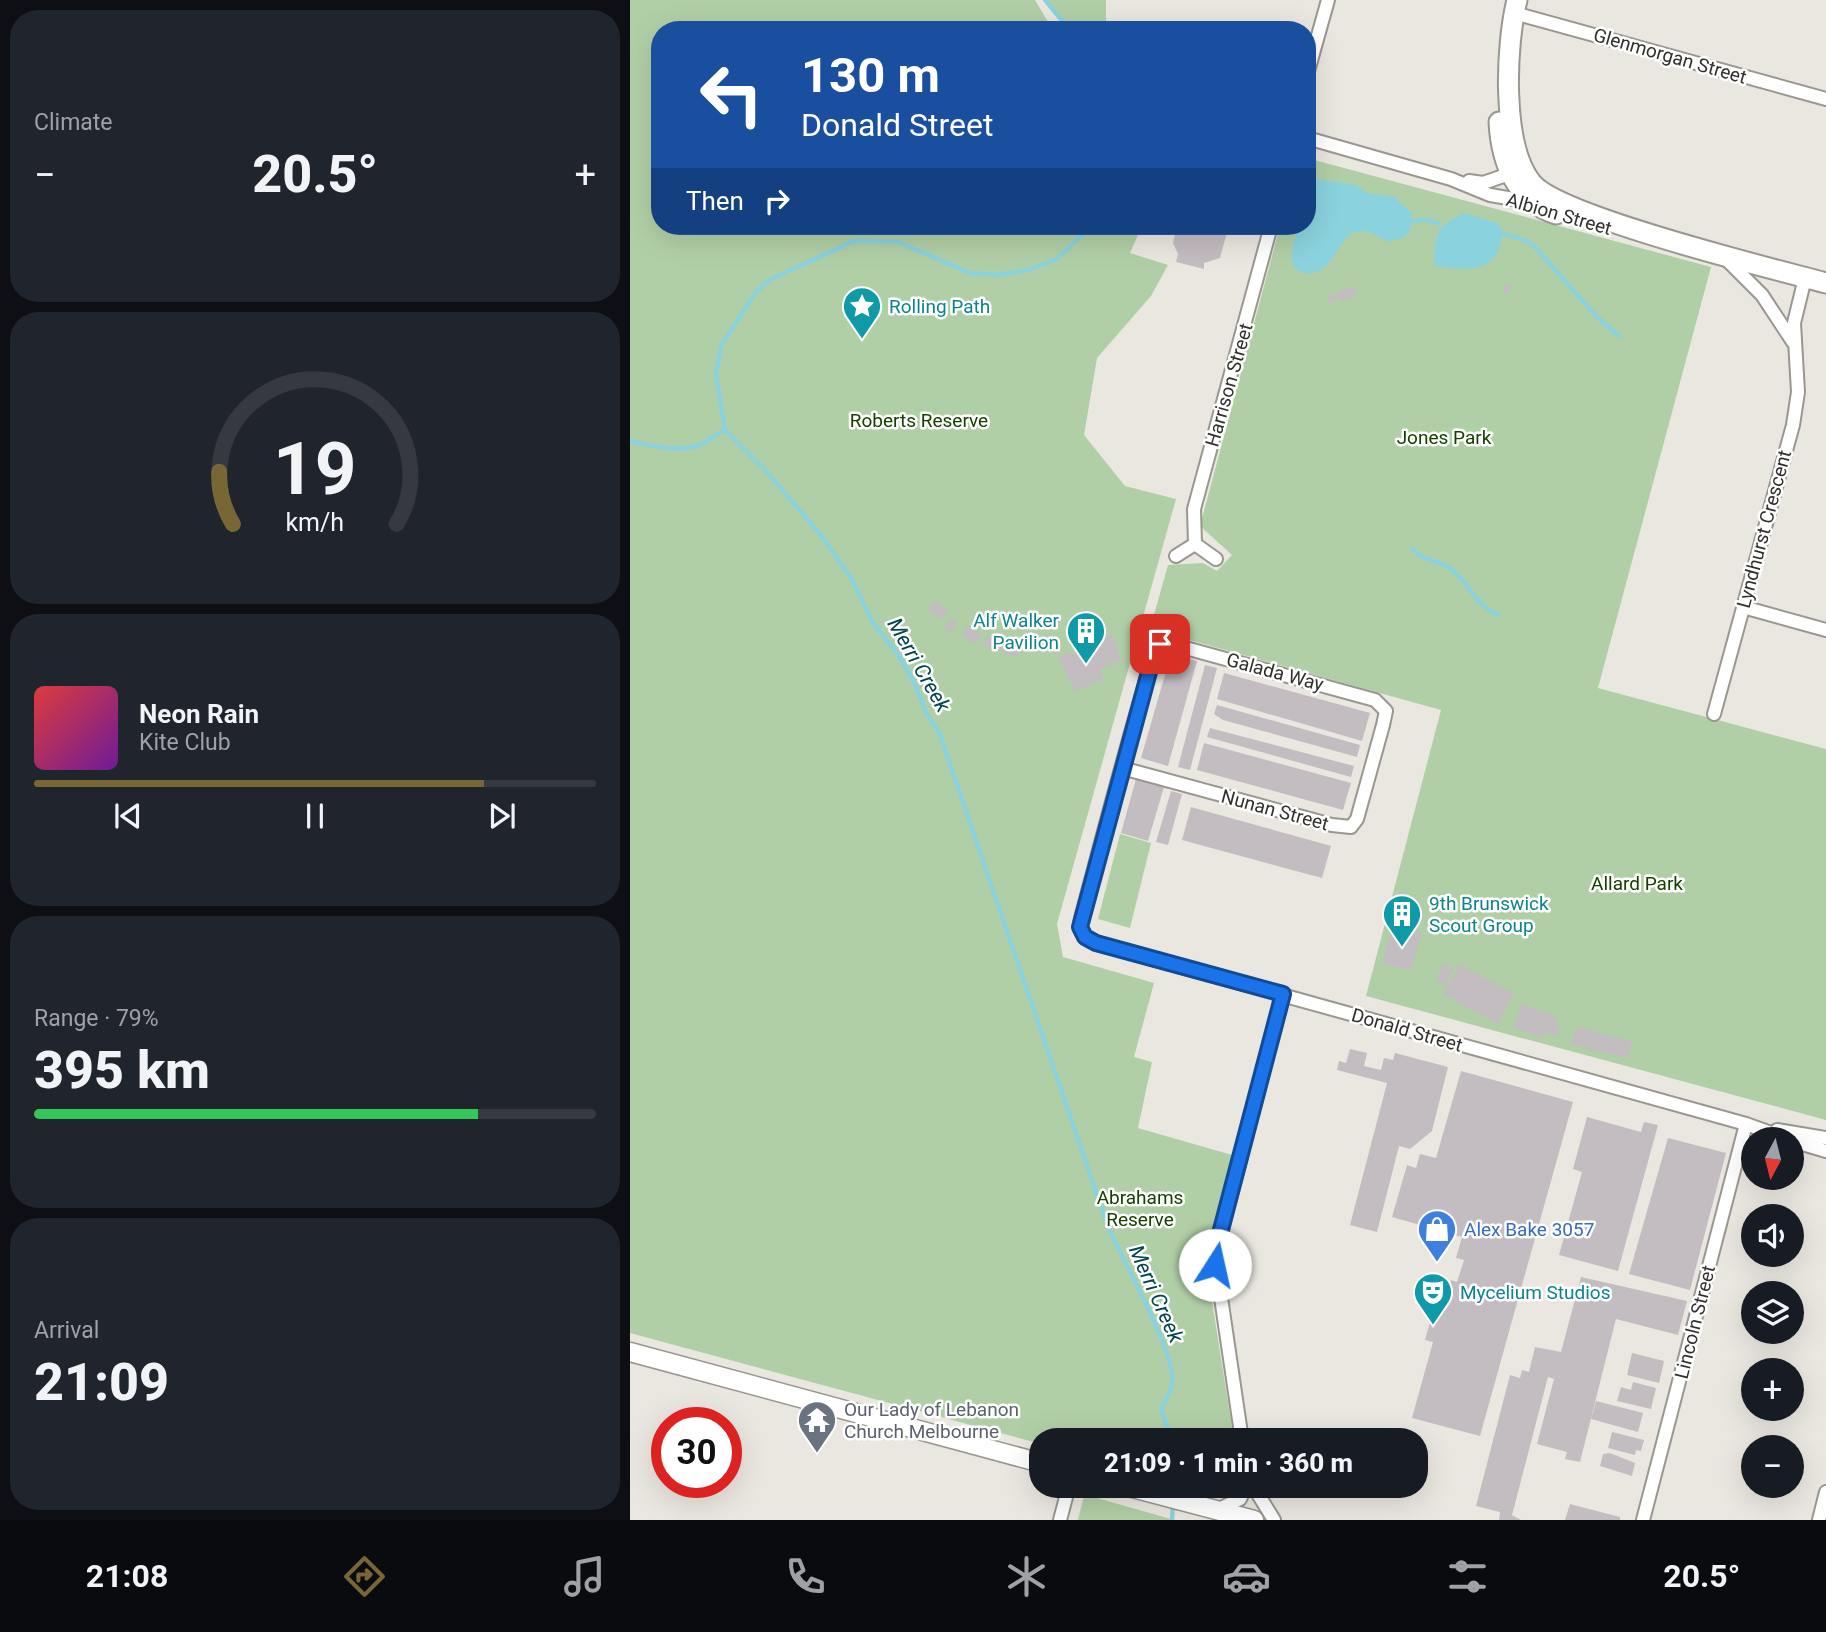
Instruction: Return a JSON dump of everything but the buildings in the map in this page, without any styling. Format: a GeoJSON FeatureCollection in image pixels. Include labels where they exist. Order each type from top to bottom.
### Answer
{"type":"FeatureCollection","features":[{"type":"Feature","properties":{"kind":"main road"},"geometry":{"type":"LineString","coordinates":[[1515,6],[1508,79],[1517,172],[1531,202]]}},
{"type":"Feature","properties":{"kind":"main road","name":"Albion Street"},"geometry":{"type":"LineString","coordinates":[[1517,172],[1557,202],[1670,240]]}},
{"type":"Feature","properties":{"kind":"main road","name":"Albion Street"},"geometry":{"type":"LineString","coordinates":[[1531,202],[1564,217],[1670,240],[1826,283]]}},
{"type":"Feature","properties":{"kind":"main road"},"geometry":{"type":"LineString","coordinates":[[630,1352],[1029,1460]]}},
{"type":"Feature","properties":{"kind":"main road"},"geometry":{"type":"LineString","coordinates":[[1171,1498],[1254,1520]]}},
{"type":"Feature","properties":{"kind":"street"},"geometry":{"type":"LineString","coordinates":[[1316,43],[1328,0]]}},
{"type":"Feature","properties":{"kind":"street","name":"Glenmorgan Street"},"geometry":{"type":"LineString","coordinates":[[1515,6],[1826,99]]}},
{"type":"Feature","properties":{"kind":"street","name":"Albion Street"},"geometry":{"type":"LineString","coordinates":[[1316,141],[1451,179],[1490,195],[1531,202]]}},
{"type":"Feature","properties":{"kind":"street","name":"Albion Street"},"geometry":{"type":"LineString","coordinates":[[1451,179],[1483,183],[1517,172]]}},
{"type":"Feature","properties":{"kind":"street","name":"Harrison Street"},"geometry":{"type":"LineString","coordinates":[[1195,544],[1194,509],[1269,235]]}},
{"type":"Feature","properties":{"kind":"street","name":"Lyndhurst Crescent"},"geometry":{"type":"LineString","coordinates":[[1721,254],[1762,295],[1793,342]]}},
{"type":"Feature","properties":{"kind":"street","name":"Lyndhurst Crescent"},"geometry":{"type":"LineString","coordinates":[[1714,714],[1794,417],[1798,393],[1794,323],[1805,278]]}},
{"type":"Feature","properties":{"kind":"street"},"geometry":{"type":"LineString","coordinates":[[1176,556],[1195,544],[1216,559]]}},
{"type":"Feature","properties":{"kind":"street"},"geometry":{"type":"LineString","coordinates":[[1743,607],[1826,630]]}},
{"type":"Feature","properties":{"kind":"street","name":"Galada Way"},"geometry":{"type":"LineString","coordinates":[[1122,768],[1155,650],[1160,644],[1171,644],[1375,700],[1386,711]]}},
{"type":"Feature","properties":{"kind":"street","name":"Nunan Street"},"geometry":{"type":"LineString","coordinates":[[1122,768],[1332,825],[1351,827],[1357,819],[1386,711]]}},
{"type":"Feature","properties":{"kind":"street","name":"Donald Street"},"geometry":{"type":"LineString","coordinates":[[1122,768],[1080,921],[1082,932],[1096,943],[1754,1127]]}},
{"type":"Feature","properties":{"kind":"street"},"geometry":{"type":"LineString","coordinates":[[1240,1428],[1215,1257],[1283,994]]}},
{"type":"Feature","properties":{"kind":"street","name":"Donald Street"},"geometry":{"type":"LineString","coordinates":[[1746,1124],[1826,1138]]}},
{"type":"Feature","properties":{"kind":"street","name":"Lincoln Street"},"geometry":{"type":"LineString","coordinates":[[1643,1520],[1746,1124]]}},
{"type":"Feature","properties":{"kind":"street","name":"Donald Street"},"geometry":{"type":"LineString","coordinates":[[1804,1145],[1826,1152]]}},
{"type":"Feature","properties":{"kind":"street"},"geometry":{"type":"LineString","coordinates":[[1819,1520],[1826,1493]]}},
{"type":"Feature","properties":{"kind":"street"},"geometry":{"type":"LineString","coordinates":[[1060,1520],[1066,1498]]}},
{"type":"Feature","properties":{"kind":"street"},"geometry":{"type":"LineString","coordinates":[[1213,1509],[1240,1498]]}},
{"type":"Feature","properties":{"kind":"street"},"geometry":{"type":"LineString","coordinates":[[1260,1498],[1274,1520]]}},
{"type":"Feature","properties":{"kind":"green space"},"geometry":{"type":"Polygon","coordinates":[[[630,0],[1035,0],[1048,21],[651,21],[651,235],[1138,235],[1130,253],[1168,265],[1151,296],[1097,358],[1084,435],[1125,486],[1176,499],[1057,924],[1063,957],[1154,983],[1134,1057],[1152,1062],[1138,1128],[1232,1155],[1209,1240],[1207,1270],[1232,1428],[1029,1428],[1029,1441],[630,1333],[630,0]]]}},
{"type":"Feature","properties":{"kind":"green space"},"geometry":{"type":"Polygon","coordinates":[[[1045,0],[1106,0],[1106,21],[1062,21],[1045,0]]]}},
{"type":"Feature","properties":{"kind":"green space"},"geometry":{"type":"Polygon","coordinates":[[[1316,160],[1711,267],[1598,688],[1826,749],[1826,1120],[1366,996],[1441,710],[1150,629],[1168,565],[1203,563],[1217,571],[1232,555],[1200,526],[1278,235],[1316,235],[1316,160]]]}},
{"type":"Feature","properties":{"kind":"green space"},"geometry":{"type":"Polygon","coordinates":[[[1120,834],[1151,843],[1130,928],[1098,919],[1120,834]]]}},
{"type":"Feature","properties":{"kind":"green space"},"geometry":{"type":"Polygon","coordinates":[[[1097,1498],[1176,1520],[1078,1520],[1083,1499],[1097,1498]]]}},
{"type":"Feature","properties":{"kind":"water"},"geometry":{"type":"Polygon","coordinates":[[[1316,179],[1353,184],[1370,194],[1398,197],[1397,201],[1412,213],[1411,229],[1404,237],[1390,242],[1366,231],[1353,232],[1330,261],[1315,273],[1305,273],[1294,266],[1293,246],[1296,235],[1316,235],[1316,179]]]}},
{"type":"Feature","properties":{"kind":"water"},"geometry":{"type":"Polygon","coordinates":[[[1464,213],[1497,223],[1503,233],[1494,257],[1487,264],[1478,267],[1434,266],[1438,233],[1447,223],[1464,213]]]}},
{"type":"Feature","properties":{"kind":"waterway","name":"Merri Creek"},"geometry":{"type":"LineString","coordinates":[[1045,0],[1062,21]]}},
{"type":"Feature","properties":{"kind":"waterway"},"geometry":{"type":"LineString","coordinates":[[1413,221],[1428,220],[1438,223]]}},
{"type":"Feature","properties":{"kind":"waterway"},"geometry":{"type":"LineString","coordinates":[[1498,232],[1527,241],[1536,248],[1596,316],[1619,336]]}},
{"type":"Feature","properties":{"kind":"waterway","name":"Merri Creek"},"geometry":{"type":"LineString","coordinates":[[1082,235],[1057,259],[1028,270],[997,275],[970,273],[898,242],[854,241],[769,280],[755,293],[721,346],[716,374],[725,430],[767,472],[820,534],[851,578],[873,623],[897,653],[915,684],[926,713],[939,732],[1108,1227],[1166,1351],[1172,1383],[1161,1409],[1168,1428]]}},
{"type":"Feature","properties":{"kind":"waterway"},"geometry":{"type":"LineString","coordinates":[[630,441],[663,448],[688,448],[700,445],[725,430]]}},
{"type":"Feature","properties":{"kind":"waterway"},"geometry":{"type":"LineString","coordinates":[[1413,549],[1421,556],[1451,569],[1482,604],[1498,615]]}},
{"type":"Feature","properties":{"kind":"waterway","name":"Merri Creek"},"geometry":{"type":"LineString","coordinates":[[1172,1520],[1173,1503]]}},
{"type":"Feature","properties":{"kind":"place","name":"Rolling Path"},"geometry":{"type":"Point","coordinates":[862,340]}},
{"type":"Feature","properties":{"kind":"place","name":"Alf Walker Pavilion"},"geometry":{"type":"Point","coordinates":[1086,665]}},
{"type":"Feature","properties":{"kind":"place","name":"9th Brunswick Scout Group"},"geometry":{"type":"Point","coordinates":[1402,948]}},
{"type":"Feature","properties":{"kind":"place","name":"Alex Bake 3057"},"geometry":{"type":"Point","coordinates":[1437,1263]}},
{"type":"Feature","properties":{"kind":"place","name":"Mycelium Studios"},"geometry":{"type":"Point","coordinates":[1433,1326]}},
{"type":"Feature","properties":{"kind":"place","name":"Our Lady of Lebanon Church Melbourne"},"geometry":{"type":"Point","coordinates":[817,1454]}},
{"type":"Feature","properties":{"kind":"route"},"geometry":{"type":"LineString","coordinates":[[1160,644],[1155,650],[1141,697],[1080,927],[1085,937],[1096,943],[1283,994],[1218,1241],[1215,1265]]}},
{"type":"Feature","properties":{"kind":"park label","name":"Roberts Reserve"},"geometry":{"type":"Point","coordinates":[919,420]}},
{"type":"Feature","properties":{"kind":"park label","name":"Jones Park"},"geometry":{"type":"Point","coordinates":[1444,437]}},
{"type":"Feature","properties":{"kind":"park label","name":"Allard Park"},"geometry":{"type":"Point","coordinates":[1637,883]}},
{"type":"Feature","properties":{"kind":"park label","name":"Abrahams Reserve"},"geometry":{"type":"Point","coordinates":[1140,1208]}}]}
